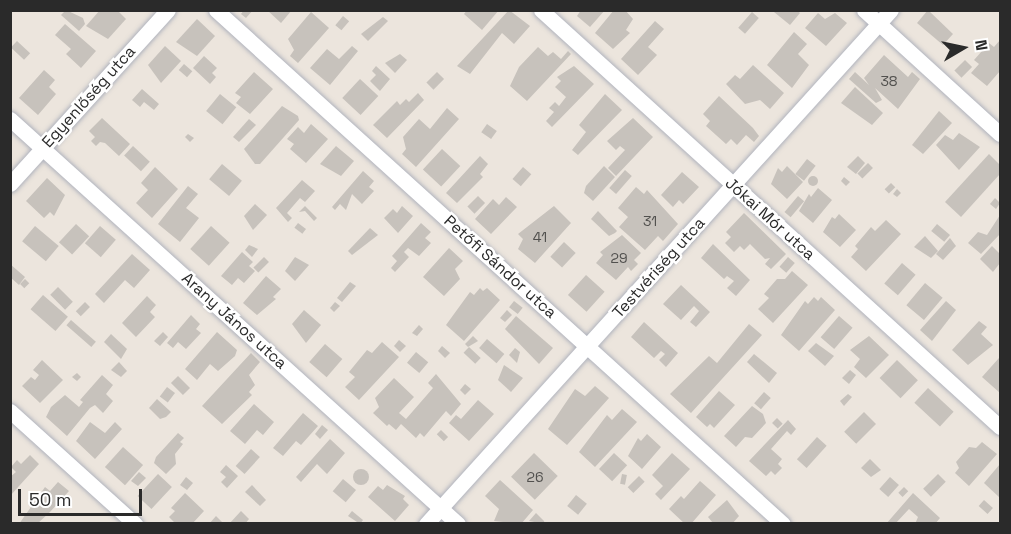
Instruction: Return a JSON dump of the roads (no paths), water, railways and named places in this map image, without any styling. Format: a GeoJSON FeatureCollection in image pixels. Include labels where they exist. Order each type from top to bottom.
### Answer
{"type":"FeatureCollection","features":[{"type":"Feature","properties":{"kind":"street","name":"Egyenlőség utca"},"geometry":{"type":"LineString","coordinates":[[10,183],[168,10]]}},
{"type":"Feature","properties":{"kind":"street","name":"Petőfi Sándor utca"},"geometry":{"type":"LineString","coordinates":[[216,10],[783,524]]}},
{"type":"Feature","properties":{"kind":"street","name":"Jókai Mór utca"},"geometry":{"type":"LineString","coordinates":[[541,10],[1000,427]]}},
{"type":"Feature","properties":{"kind":"street"},"geometry":{"type":"LineString","coordinates":[[864,10],[1000,134]]}},
{"type":"Feature","properties":{"kind":"street","name":"Testvériség utca"},"geometry":{"type":"LineString","coordinates":[[426,524],[891,10]]}},
{"type":"Feature","properties":{"kind":"street","name":"Arany János utca"},"geometry":{"type":"LineString","coordinates":[[10,119],[458,524]]}},
{"type":"Feature","properties":{"kind":"street"},"geometry":{"type":"LineString","coordinates":[[10,411],[135,524]]}}]}
